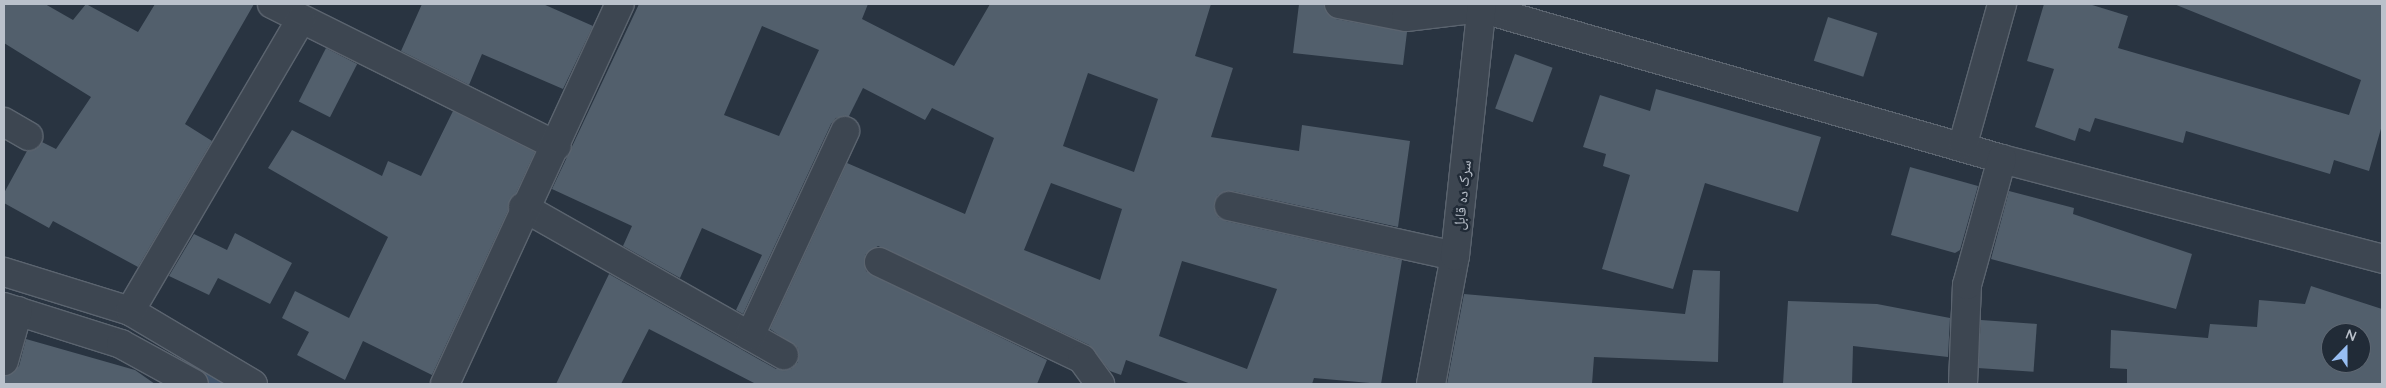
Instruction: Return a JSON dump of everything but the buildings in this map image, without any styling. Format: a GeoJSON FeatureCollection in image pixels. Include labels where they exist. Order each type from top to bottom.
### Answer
{"type":"FeatureCollection","features":[{"type":"Feature","properties":{"kind":"street"},"geometry":{"type":"LineString","coordinates":[[272,4],[557,146]]}},
{"type":"Feature","properties":{"kind":"street"},"geometry":{"type":"LineString","coordinates":[[445,384],[523,207],[557,146],[620,4]]}},
{"type":"Feature","properties":{"kind":"street"},"geometry":{"type":"LineString","coordinates":[[1338,4],[1406,17],[1481,6],[1963,144],[2002,159],[2382,259]]}},
{"type":"Feature","properties":{"kind":"street"},"geometry":{"type":"LineString","coordinates":[[1963,144],[2002,4]]}},
{"type":"Feature","properties":{"kind":"street","name":"سرک ده قابل"},"geometry":{"type":"LineString","coordinates":[[1431,384],[1455,256],[1481,6]]}},
{"type":"Feature","properties":{"kind":"street"},"geometry":{"type":"LineString","coordinates":[[130,311],[301,20]]}},
{"type":"Feature","properties":{"kind":"street"},"geometry":{"type":"LineString","coordinates":[[4,122],[28,136]]}},
{"type":"Feature","properties":{"kind":"street"},"geometry":{"type":"LineString","coordinates":[[750,336],[846,131]]}},
{"type":"Feature","properties":{"kind":"street"},"geometry":{"type":"LineString","coordinates":[[1963,384],[1967,285],[2002,159]]}},
{"type":"Feature","properties":{"kind":"street"},"geometry":{"type":"LineString","coordinates":[[1228,206],[1455,256]]}},
{"type":"Feature","properties":{"kind":"street"},"geometry":{"type":"LineString","coordinates":[[523,207],[784,355]]}},
{"type":"Feature","properties":{"kind":"street"},"geometry":{"type":"LineString","coordinates":[[879,262],[1082,359],[1100,384]]}},
{"type":"Feature","properties":{"kind":"street"},"geometry":{"type":"LineString","coordinates":[[4,272],[130,311],[253,384]]}},
{"type":"Feature","properties":{"kind":"street"},"geometry":{"type":"LineString","coordinates":[[4,361],[11,309],[121,344],[194,384]]}},
{"type":"Feature","properties":{"kind":"waterway"},"geometry":{"type":"LineString","coordinates":[[188,366],[219,384]]}}]}
